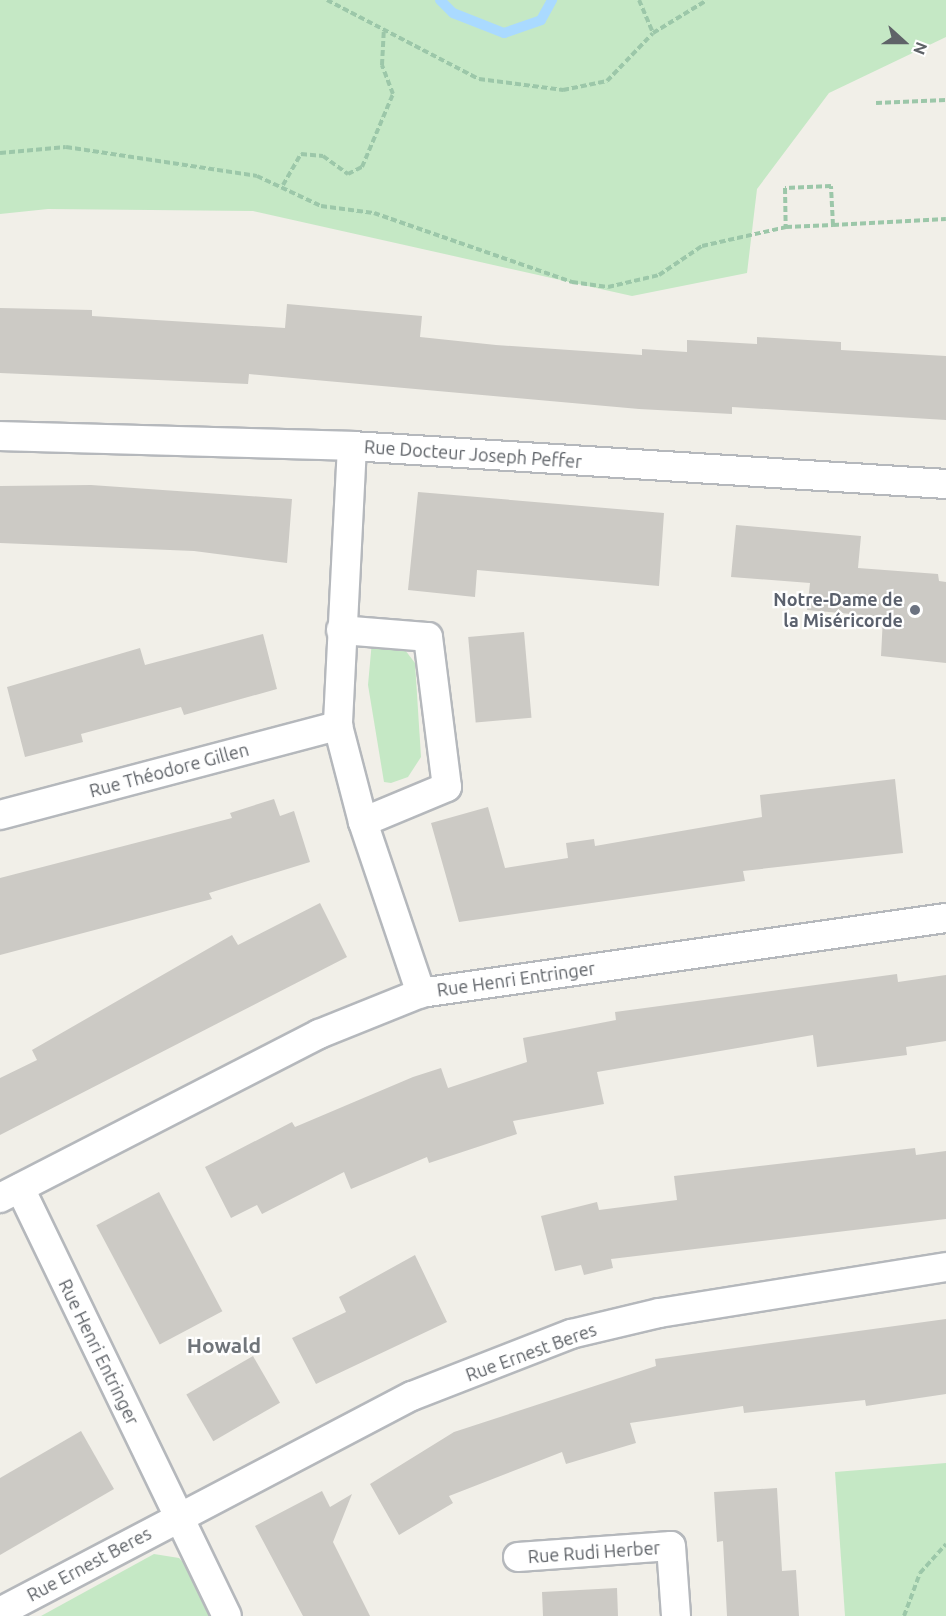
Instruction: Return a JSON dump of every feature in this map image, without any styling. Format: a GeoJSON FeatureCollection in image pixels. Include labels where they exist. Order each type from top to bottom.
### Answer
{"type":"FeatureCollection","features":[{"type":"Feature","properties":{"kind":"street","name":"Rue Docteur Joseph Peffer"},"geometry":{"type":"LineString","coordinates":[[0,436],[352,446],[946,484]]}},
{"type":"Feature","properties":{"kind":"street"},"geometry":{"type":"LineString","coordinates":[[352,446],[338,726],[363,822],[421,993]]}},
{"type":"Feature","properties":{"kind":"street"},"geometry":{"type":"LineString","coordinates":[[341,630],[428,637],[447,787],[363,822]]}},
{"type":"Feature","properties":{"kind":"street","name":"Rue Théodore Gillen"},"geometry":{"type":"LineString","coordinates":[[0,815],[338,726]]}},
{"type":"Feature","properties":{"kind":"street","name":"Rue Henri Entringer"},"geometry":{"type":"LineString","coordinates":[[179,1516],[10,1193],[320,1034],[421,993],[946,918]]}},
{"type":"Feature","properties":{"kind":"street","name":"Rue Ernest Beres"},"geometry":{"type":"LineString","coordinates":[[0,1612],[179,1516],[412,1396],[571,1334],[659,1313],[946,1268]]}},
{"type":"Feature","properties":{"kind":"street"},"geometry":{"type":"LineString","coordinates":[[179,1516],[227,1616]]}},
{"type":"Feature","properties":{"kind":"street","name":"Rue Rudi Herber"},"geometry":{"type":"LineString","coordinates":[[518,1557],[671,1546],[676,1616]]}},
{"type":"Feature","properties":{"kind":"path"},"geometry":{"type":"LineString","coordinates":[[327,0],[479,79],[563,90],[607,81],[653,33],[707,0]]}},
{"type":"Feature","properties":{"kind":"path"},"geometry":{"type":"LineString","coordinates":[[639,0],[653,33]]}},
{"type":"Feature","properties":{"kind":"path"},"geometry":{"type":"LineString","coordinates":[[283,185],[301,154],[323,156],[348,174],[362,167],[393,94],[382,65],[384,29]]}},
{"type":"Feature","properties":{"kind":"path"},"geometry":{"type":"LineString","coordinates":[[876,103],[946,100]]}},
{"type":"Feature","properties":{"kind":"path"},"geometry":{"type":"LineString","coordinates":[[0,153],[66,147],[257,176],[283,185],[321,206],[374,213],[572,282],[608,287],[659,275],[702,246],[786,226],[946,219]]}},
{"type":"Feature","properties":{"kind":"path"},"geometry":{"type":"LineString","coordinates":[[786,226],[785,188],[819,186],[831,186],[833,225]]}},
{"type":"Feature","properties":{"kind":"path"},"geometry":{"type":"LineString","coordinates":[[904,1616],[920,1573],[946,1544]]}},
{"type":"Feature","properties":{"kind":"green space"},"geometry":{"type":"Polygon","coordinates":[[[0,0],[946,0],[946,37],[829,93],[757,189],[747,273],[632,296],[253,211],[48,209],[0,214],[0,0]]]}},
{"type":"Feature","properties":{"kind":"green space"},"geometry":{"type":"Polygon","coordinates":[[[372,641],[402,646],[415,663],[421,757],[408,777],[391,783],[384,782],[368,685],[372,641]]]}},
{"type":"Feature","properties":{"kind":"green space"},"geometry":{"type":"Polygon","coordinates":[[[946,1463],[946,1616],[845,1616],[835,1472],[946,1463]]]}},
{"type":"Feature","properties":{"kind":"green space"},"geometry":{"type":"Polygon","coordinates":[[[154,1554],[179,1558],[188,1567],[214,1616],[41,1616],[154,1554]]]}},
{"type":"Feature","properties":{"kind":"building"},"geometry":{"type":"Polygon","coordinates":[[[287,304],[422,316],[420,337],[496,345],[642,355],[642,349],[687,352],[687,340],[757,344],[757,337],[841,342],[841,350],[946,356],[946,420],[732,407],[732,414],[639,409],[249,374],[248,384],[0,373],[0,308],[92,310],[92,316],[285,328],[287,304]]]}},
{"type":"Feature","properties":{"kind":"building"},"geometry":{"type":"Polygon","coordinates":[[[91,485],[292,499],[287,563],[194,551],[0,543],[0,486],[91,485]]]}},
{"type":"Feature","properties":{"kind":"building"},"geometry":{"type":"Polygon","coordinates":[[[418,492],[664,513],[659,586],[477,570],[475,597],[408,590],[418,492]]]}},
{"type":"Feature","properties":{"kind":"building"},"geometry":{"type":"Polygon","coordinates":[[[736,525],[861,536],[858,568],[938,574],[939,581],[946,582],[946,663],[881,656],[883,617],[807,610],[810,583],[731,577],[736,525]]]}},
{"type":"Feature","properties":{"kind":"building"},"geometry":{"type":"Polygon","coordinates":[[[524,632],[531,718],[476,723],[468,637],[524,632]]]}},
{"type":"Feature","properties":{"kind":"building"},"geometry":{"type":"Polygon","coordinates":[[[263,634],[277,689],[184,715],[181,707],[81,734],[83,742],[25,757],[7,687],[140,648],[145,665],[263,634]]]}},
{"type":"Feature","properties":{"kind":"building"},"geometry":{"type":"Polygon","coordinates":[[[895,779],[903,853],[743,871],[745,881],[459,922],[431,823],[488,807],[505,868],[568,858],[566,843],[594,839],[595,846],[762,817],[760,795],[895,779]]]}},
{"type":"Feature","properties":{"kind":"building"},"geometry":{"type":"Polygon","coordinates":[[[274,799],[280,816],[294,811],[310,862],[209,893],[212,899],[0,955],[0,878],[232,818],[230,813],[274,799]]]}},
{"type":"Feature","properties":{"kind":"building"},"geometry":{"type":"Polygon","coordinates":[[[320,903],[347,957],[0,1135],[0,1078],[37,1060],[32,1050],[232,935],[238,945],[320,903]]]}},
{"type":"Feature","properties":{"kind":"building"},"geometry":{"type":"Polygon","coordinates":[[[897,974],[898,982],[946,975],[946,1041],[906,1047],[907,1055],[817,1067],[813,1035],[597,1072],[604,1104],[513,1121],[517,1134],[429,1163],[427,1157],[351,1189],[344,1172],[262,1214],[257,1205],[231,1218],[205,1167],[292,1122],[295,1127],[413,1077],[441,1068],[448,1088],[527,1062],[523,1038],[616,1020],[615,1012],[897,974]]]}},
{"type":"Feature","properties":{"kind":"building"},"geometry":{"type":"Polygon","coordinates":[[[915,1148],[916,1155],[946,1151],[946,1219],[611,1259],[613,1268],[584,1275],[581,1265],[555,1271],[541,1216],[597,1202],[599,1210],[677,1200],[674,1176],[915,1148]]]}},
{"type":"Feature","properties":{"kind":"building"},"geometry":{"type":"Polygon","coordinates":[[[159,1192],[222,1311],[160,1345],[96,1225],[159,1192]]]}},
{"type":"Feature","properties":{"kind":"building"},"geometry":{"type":"Polygon","coordinates":[[[415,1255],[447,1322],[316,1384],[292,1338],[346,1312],[339,1297],[415,1255]]]}},
{"type":"Feature","properties":{"kind":"building"},"geometry":{"type":"Polygon","coordinates":[[[946,1319],[946,1394],[866,1406],[865,1400],[744,1413],[743,1406],[630,1423],[636,1443],[566,1464],[562,1452],[449,1496],[453,1503],[399,1535],[370,1484],[454,1432],[656,1366],[655,1359],[946,1319]]]}},
{"type":"Feature","properties":{"kind":"building"},"geometry":{"type":"Polygon","coordinates":[[[253,1356],[280,1403],[213,1441],[186,1394],[253,1356]]]}},
{"type":"Feature","properties":{"kind":"building"},"geometry":{"type":"Polygon","coordinates":[[[81,1431],[114,1489],[0,1555],[0,1478],[81,1431]]]}},
{"type":"Feature","properties":{"kind":"building"},"geometry":{"type":"Polygon","coordinates":[[[777,1488],[782,1571],[796,1570],[799,1616],[727,1616],[723,1541],[717,1542],[714,1492],[777,1488]]]}},
{"type":"Feature","properties":{"kind":"building"},"geometry":{"type":"Polygon","coordinates":[[[322,1491],[330,1507],[352,1494],[333,1542],[370,1616],[303,1616],[255,1526],[322,1491]]]}},
{"type":"Feature","properties":{"kind":"building"},"geometry":{"type":"Polygon","coordinates":[[[617,1588],[618,1616],[543,1616],[542,1592],[617,1588]]]}},
{"type":"Feature","properties":{"kind":"waterway"},"geometry":{"type":"LineString","coordinates":[[440,0],[453,13],[504,33],[541,20],[552,0]]}},
{"type":"Feature","properties":{"kind":"place","name":"Notre-Dame de la Miséricorde"},"geometry":{"type":"Point","coordinates":[915,610]}},
{"type":"Feature","properties":{"kind":"district","name":"Howald"},"geometry":{"type":"Point","coordinates":[224,1345]}}]}
